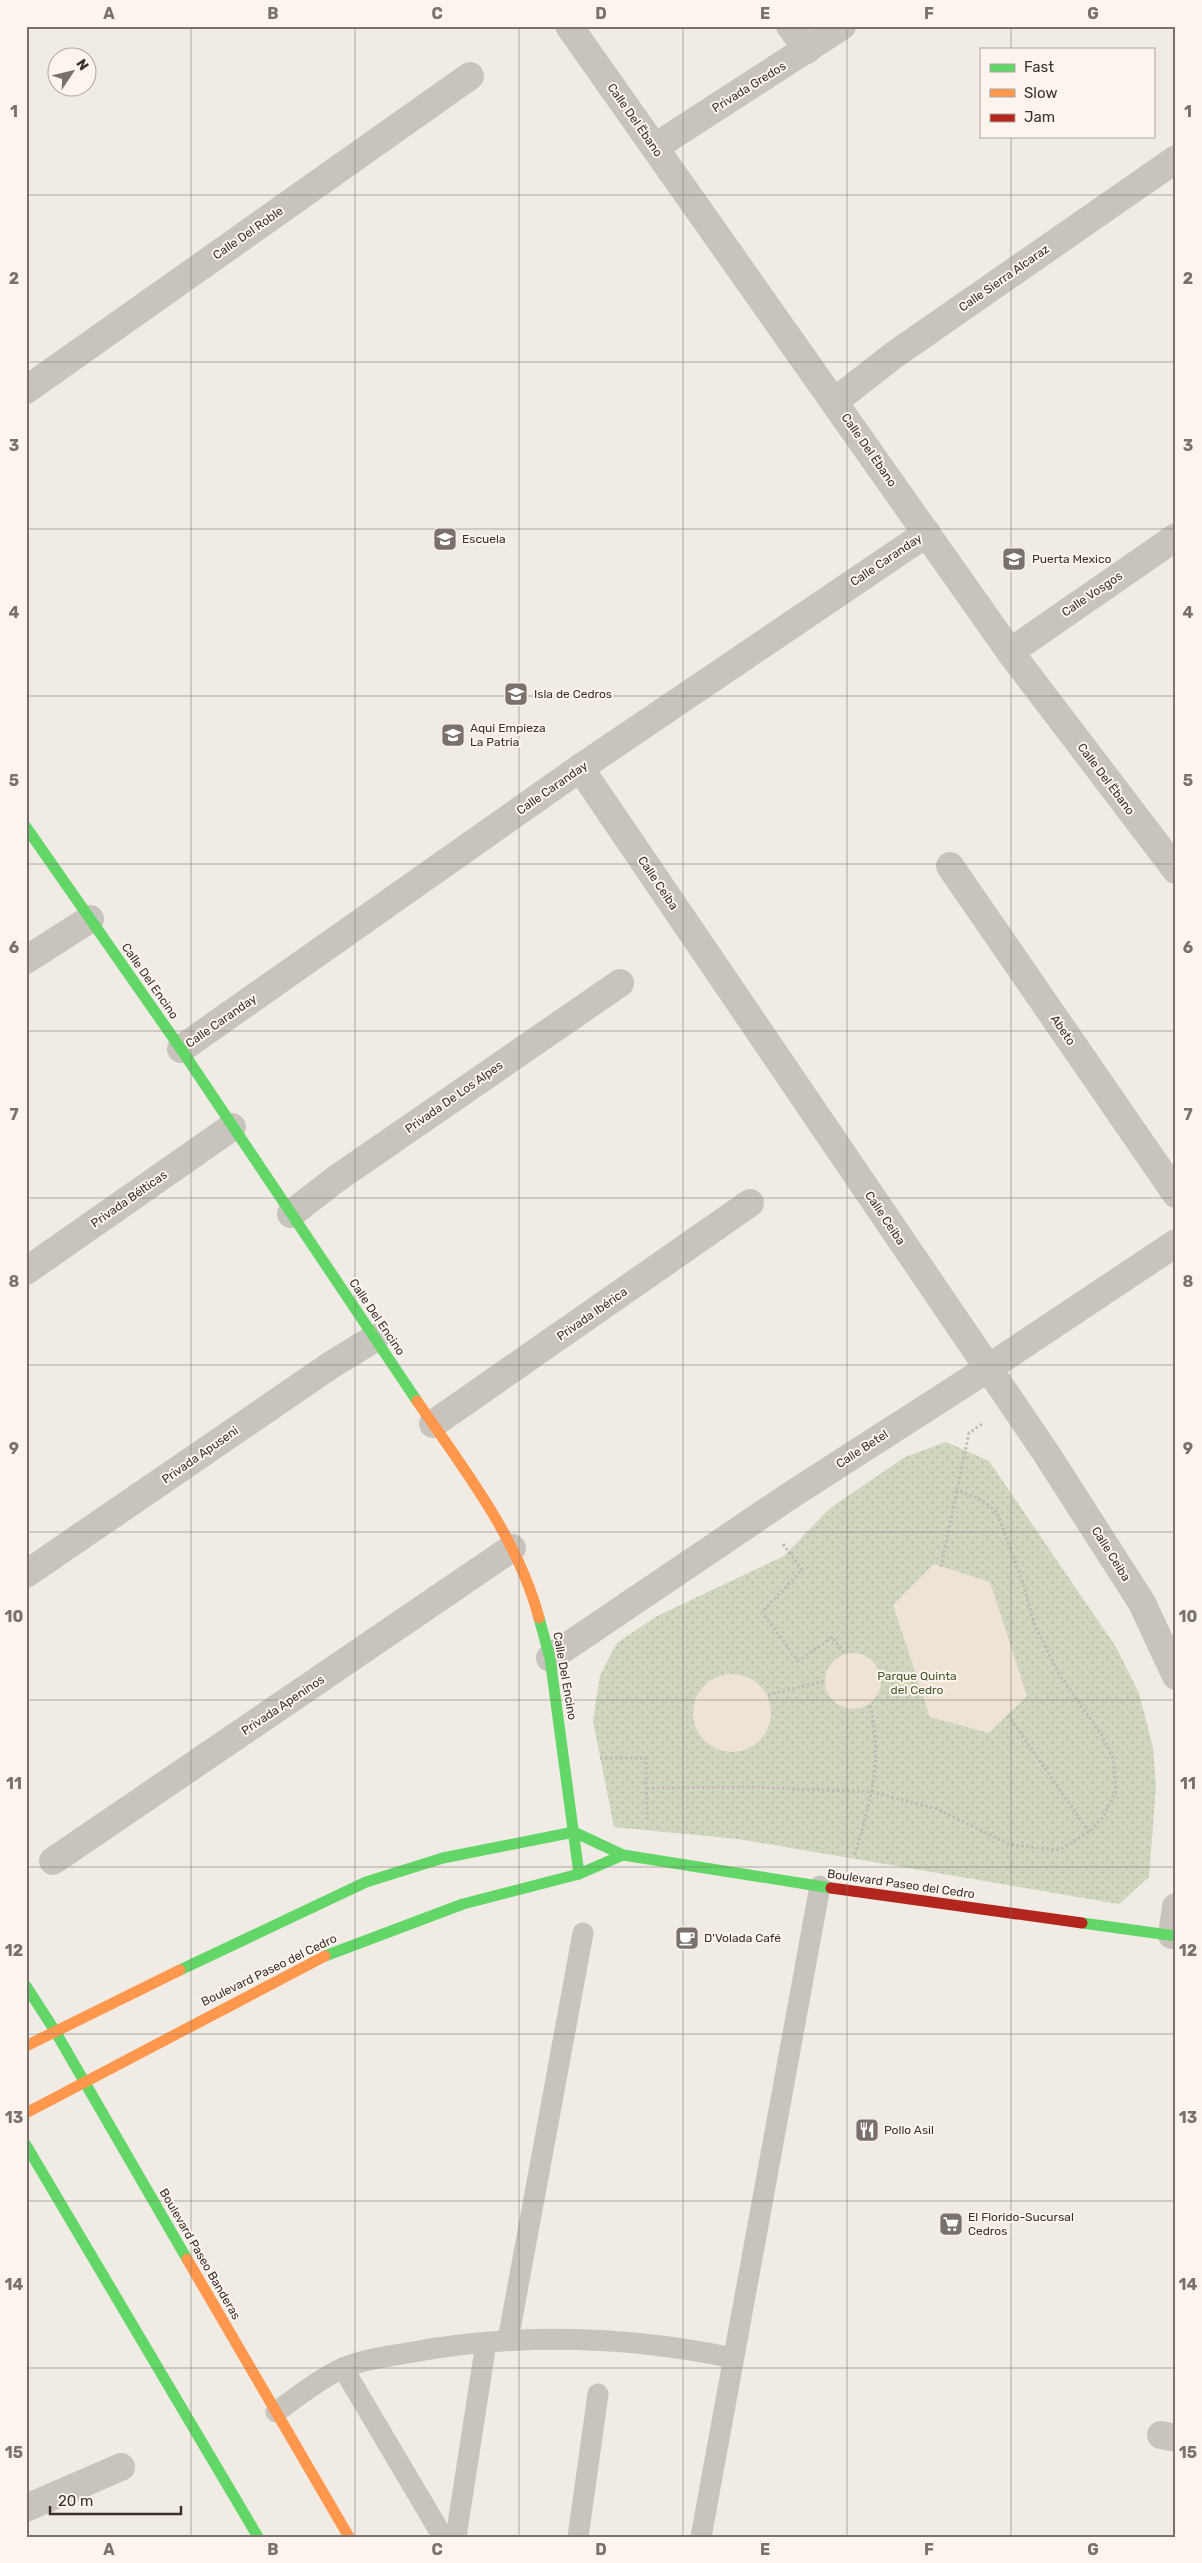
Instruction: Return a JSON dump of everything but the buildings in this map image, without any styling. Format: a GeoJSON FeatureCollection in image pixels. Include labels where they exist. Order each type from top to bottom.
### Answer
{"type":"FeatureCollection","features":[{"type":"Feature","properties":{"kind":"street","name":"Calle Del Ëbano"},"geometry":{"type":"LineString","coordinates":[[569,26],[1010,652],[1176,870]]}},
{"type":"Feature","properties":{"kind":"street"},"geometry":{"type":"LineString","coordinates":[[790,26],[807,50]]}},
{"type":"Feature","properties":{"kind":"street","name":"Privada Gredos"},"geometry":{"type":"LineString","coordinates":[[654,147],[842,26]]}},
{"type":"Feature","properties":{"kind":"street","name":"Calle Del Roble"},"geometry":{"type":"LineString","coordinates":[[26,390],[470,76]]}},
{"type":"Feature","properties":{"kind":"street","name":"Calle Sierra Alcaraz"},"geometry":{"type":"LineString","coordinates":[[835,401],[894,355],[1176,158]]}},
{"type":"Feature","properties":{"kind":"street","name":"Calle Caranday"},"geometry":{"type":"LineString","coordinates":[[181,1049],[580,768],[927,533]]}},
{"type":"Feature","properties":{"kind":"street","name":"Calle Vosgos"},"geometry":{"type":"LineString","coordinates":[[1010,652],[1176,537]]}},
{"type":"Feature","properties":{"kind":"street","name":"Calle Ceiba"},"geometry":{"type":"LineString","coordinates":[[580,768],[1072,1492],[1142,1603],[1176,1676]]}},
{"type":"Feature","properties":{"kind":"street","name":"Calle Del Encino"},"geometry":{"type":"LineString","coordinates":[[26,827],[181,1049],[478,1491],[512,1548],[534,1597],[550,1658],[565,1758],[579,1874]]}},
{"type":"Feature","properties":{"kind":"street","name":"Abeto"},"geometry":{"type":"LineString","coordinates":[[950,866],[1176,1194]]}},
{"type":"Feature","properties":{"kind":"street"},"geometry":{"type":"LineString","coordinates":[[26,960],[90,919]]}},
{"type":"Feature","properties":{"kind":"street","name":"Privada De Los Alpes"},"geometry":{"type":"LineString","coordinates":[[291,1214],[336,1179],[620,982]]}},
{"type":"Feature","properties":{"kind":"street","name":"Privada Bélticas"},"geometry":{"type":"LineString","coordinates":[[26,1270],[232,1127]]}},
{"type":"Feature","properties":{"kind":"street","name":"Privada Ibérica"},"geometry":{"type":"LineString","coordinates":[[433,1424],[750,1203]]}},
{"type":"Feature","properties":{"kind":"street","name":"Calle Betel"},"geometry":{"type":"LineString","coordinates":[[550,1658],[791,1495],[987,1369],[1176,1243]]}},
{"type":"Feature","properties":{"kind":"street","name":"Privada Apuseni"},"geometry":{"type":"LineString","coordinates":[[26,1574],[331,1365],[375,1338]]}},
{"type":"Feature","properties":{"kind":"street","name":"Privada Apeninos"},"geometry":{"type":"LineString","coordinates":[[53,1862],[512,1548]]}},
{"type":"Feature","properties":{"kind":"street"},"geometry":{"type":"LineString","coordinates":[[26,2046],[301,1911],[366,1882],[443,1858],[574,1832]]}},
{"type":"Feature","properties":{"kind":"street","name":"Boulevard Paseo del Cedro"},"geometry":{"type":"LineString","coordinates":[[574,1832],[624,1855],[820,1886],[1174,1935]]}},
{"type":"Feature","properties":{"kind":"street","name":"Boulevard Paseo del Cedro"},"geometry":{"type":"LineString","coordinates":[[26,2113],[82,2081],[324,1956],[463,1904],[579,1874],[624,1855]]}},
{"type":"Feature","properties":{"kind":"street"},"geometry":{"type":"LineString","coordinates":[[1174,1935],[1176,1907]]}},
{"type":"Feature","properties":{"kind":"street","name":"Boulevard Paseo Banderas"},"geometry":{"type":"LineString","coordinates":[[26,1986],[55,2031],[82,2081],[349,2537]]}},
{"type":"Feature","properties":{"kind":"street"},"geometry":{"type":"LineString","coordinates":[[26,2145],[258,2537]]}},
{"type":"Feature","properties":{"kind":"street"},"geometry":{"type":"LineString","coordinates":[[26,2508],[121,2467]]}},
{"type":"Feature","properties":{"kind":"lane"},"geometry":{"type":"LineString","coordinates":[[701,2537],[820,1886]]}},
{"type":"Feature","properties":{"kind":"lane"},"geometry":{"type":"LineString","coordinates":[[508,2340],[583,1933]]}},
{"type":"Feature","properties":{"kind":"lane"},"geometry":{"type":"LineString","coordinates":[[276,2412],[343,2368],[375,2359],[432,2349],[508,2340],[614,2341],[685,2348],[733,2358]]}},
{"type":"Feature","properties":{"kind":"lane"},"geometry":{"type":"LineString","coordinates":[[456,2537],[486,2343]]}},
{"type":"Feature","properties":{"kind":"lane"},"geometry":{"type":"LineString","coordinates":[[343,2368],[443,2537]]}},
{"type":"Feature","properties":{"kind":"lane"},"geometry":{"type":"LineString","coordinates":[[578,2537],[598,2394]]}},
{"type":"Feature","properties":{"kind":"path"},"geometry":{"type":"LineString","coordinates":[[941,1566],[969,1433],[1012,1405]]}},
{"type":"Feature","properties":{"kind":"path"},"geometry":{"type":"LineString","coordinates":[[647,1788],[750,1787],[872,1792],[937,1809],[1011,1845],[1059,1850],[1089,1832],[1103,1817],[1116,1791],[1114,1758],[1101,1734],[1059,1674],[1035,1626],[1023,1583],[997,1512],[982,1500],[956,1489]]}},
{"type":"Feature","properties":{"kind":"path"},"geometry":{"type":"LineString","coordinates":[[791,1495],[782,1541],[802,1570],[762,1612],[798,1661],[832,1637],[844,1653]]}},
{"type":"Feature","properties":{"kind":"path"},"geometry":{"type":"LineString","coordinates":[[768,1695],[824,1681]]}},
{"type":"Feature","properties":{"kind":"path"},"geometry":{"type":"LineString","coordinates":[[845,1889],[872,1792],[877,1764],[876,1732],[870,1704]]}},
{"type":"Feature","properties":{"kind":"path"},"geometry":{"type":"LineString","coordinates":[[1008,1715],[1089,1832]]}},
{"type":"Feature","properties":{"kind":"path"},"geometry":{"type":"LineString","coordinates":[[565,1758],[646,1758],[648,1859]]}},
{"type":"Feature","properties":{"kind":"green space","name":"Parque Quinta del Cedro"},"geometry":{"type":"Polygon","coordinates":[[[946,1442],[989,1461],[1116,1647],[1139,1693],[1153,1748],[1156,1786],[1149,1877],[1119,1904],[738,1839],[614,1827],[593,1721],[600,1675],[617,1643],[657,1616],[784,1556],[829,1509],[905,1457],[946,1442]]]}},
{"type":"Feature","properties":{"kind":"shaded area"},"geometry":{"type":"Polygon","coordinates":[[[934,1564],[990,1582],[1027,1696],[989,1733],[930,1717],[893,1605],[934,1564]]]}},
{"type":"Feature","properties":{"kind":"shaded area"},"geometry":{"type":"Polygon","coordinates":[[[848,1653],[858,1653],[873,1661],[879,1670],[881,1681],[879,1692],[873,1701],[858,1709],[848,1709],[837,1704],[830,1697],[825,1686],[825,1676],[830,1665],[837,1658],[848,1653]]]}},
{"type":"Feature","properties":{"kind":"shaded area"},"geometry":{"type":"Polygon","coordinates":[[[724,1674],[740,1674],[754,1680],[765,1691],[771,1705],[771,1721],[765,1735],[754,1746],[740,1752],[724,1752],[710,1746],[699,1735],[693,1721],[693,1705],[699,1691],[710,1680],[724,1674]]]}},
{"type":"Feature","properties":{"kind":"traffic: fast"},"geometry":{"type":"LineString","coordinates":[[26,827],[181,1049],[417,1401]]}},
{"type":"Feature","properties":{"kind":"traffic: fast"},"geometry":{"type":"LineString","coordinates":[[539,1618],[550,1658],[579,1874]]}},
{"type":"Feature","properties":{"kind":"traffic: fast"},"geometry":{"type":"LineString","coordinates":[[180,1970],[366,1882],[443,1858],[574,1832],[623,1855],[831,1888]]}},
{"type":"Feature","properties":{"kind":"traffic: fast"},"geometry":{"type":"LineString","coordinates":[[325,1956],[463,1904],[579,1874],[623,1855]]}},
{"type":"Feature","properties":{"kind":"traffic: fast"},"geometry":{"type":"LineString","coordinates":[[1082,1923],[1176,1936]]}},
{"type":"Feature","properties":{"kind":"traffic: fast"},"geometry":{"type":"LineString","coordinates":[[26,1986],[55,2031],[187,2259]]}},
{"type":"Feature","properties":{"kind":"traffic: fast"},"geometry":{"type":"LineString","coordinates":[[26,2145],[258,2537]]}},
{"type":"Feature","properties":{"kind":"traffic: slow"},"geometry":{"type":"LineString","coordinates":[[417,1401],[470,1478],[503,1532],[530,1588],[539,1618]]}},
{"type":"Feature","properties":{"kind":"traffic: slow"},"geometry":{"type":"LineString","coordinates":[[26,2113],[325,1956]]}},
{"type":"Feature","properties":{"kind":"traffic: slow"},"geometry":{"type":"LineString","coordinates":[[26,2046],[180,1970]]}},
{"type":"Feature","properties":{"kind":"traffic: slow"},"geometry":{"type":"LineString","coordinates":[[187,2259],[349,2537]]}},
{"type":"Feature","properties":{"kind":"traffic: jam"},"geometry":{"type":"LineString","coordinates":[[831,1888],[1082,1923]]}},
{"type":"Feature","properties":{"kind":"place","name":"Escuela"},"geometry":{"type":"Point","coordinates":[445,539]}},
{"type":"Feature","properties":{"kind":"place","name":"Puerta Mexico"},"geometry":{"type":"Point","coordinates":[1014,559]}},
{"type":"Feature","properties":{"kind":"place","name":"Isla de Cedros"},"geometry":{"type":"Point","coordinates":[516,694]}},
{"type":"Feature","properties":{"kind":"place","name":"Aqui Empieza La Patria"},"geometry":{"type":"Point","coordinates":[453,735]}},
{"type":"Feature","properties":{"kind":"place","name":"D'Volada Café"},"geometry":{"type":"Point","coordinates":[687,1938]}},
{"type":"Feature","properties":{"kind":"place","name":"Pollo Asil"},"geometry":{"type":"Point","coordinates":[867,2130]}},
{"type":"Feature","properties":{"kind":"place","name":"El Florido-Sucursal Cedros"},"geometry":{"type":"Point","coordinates":[951,2224]}}]}
